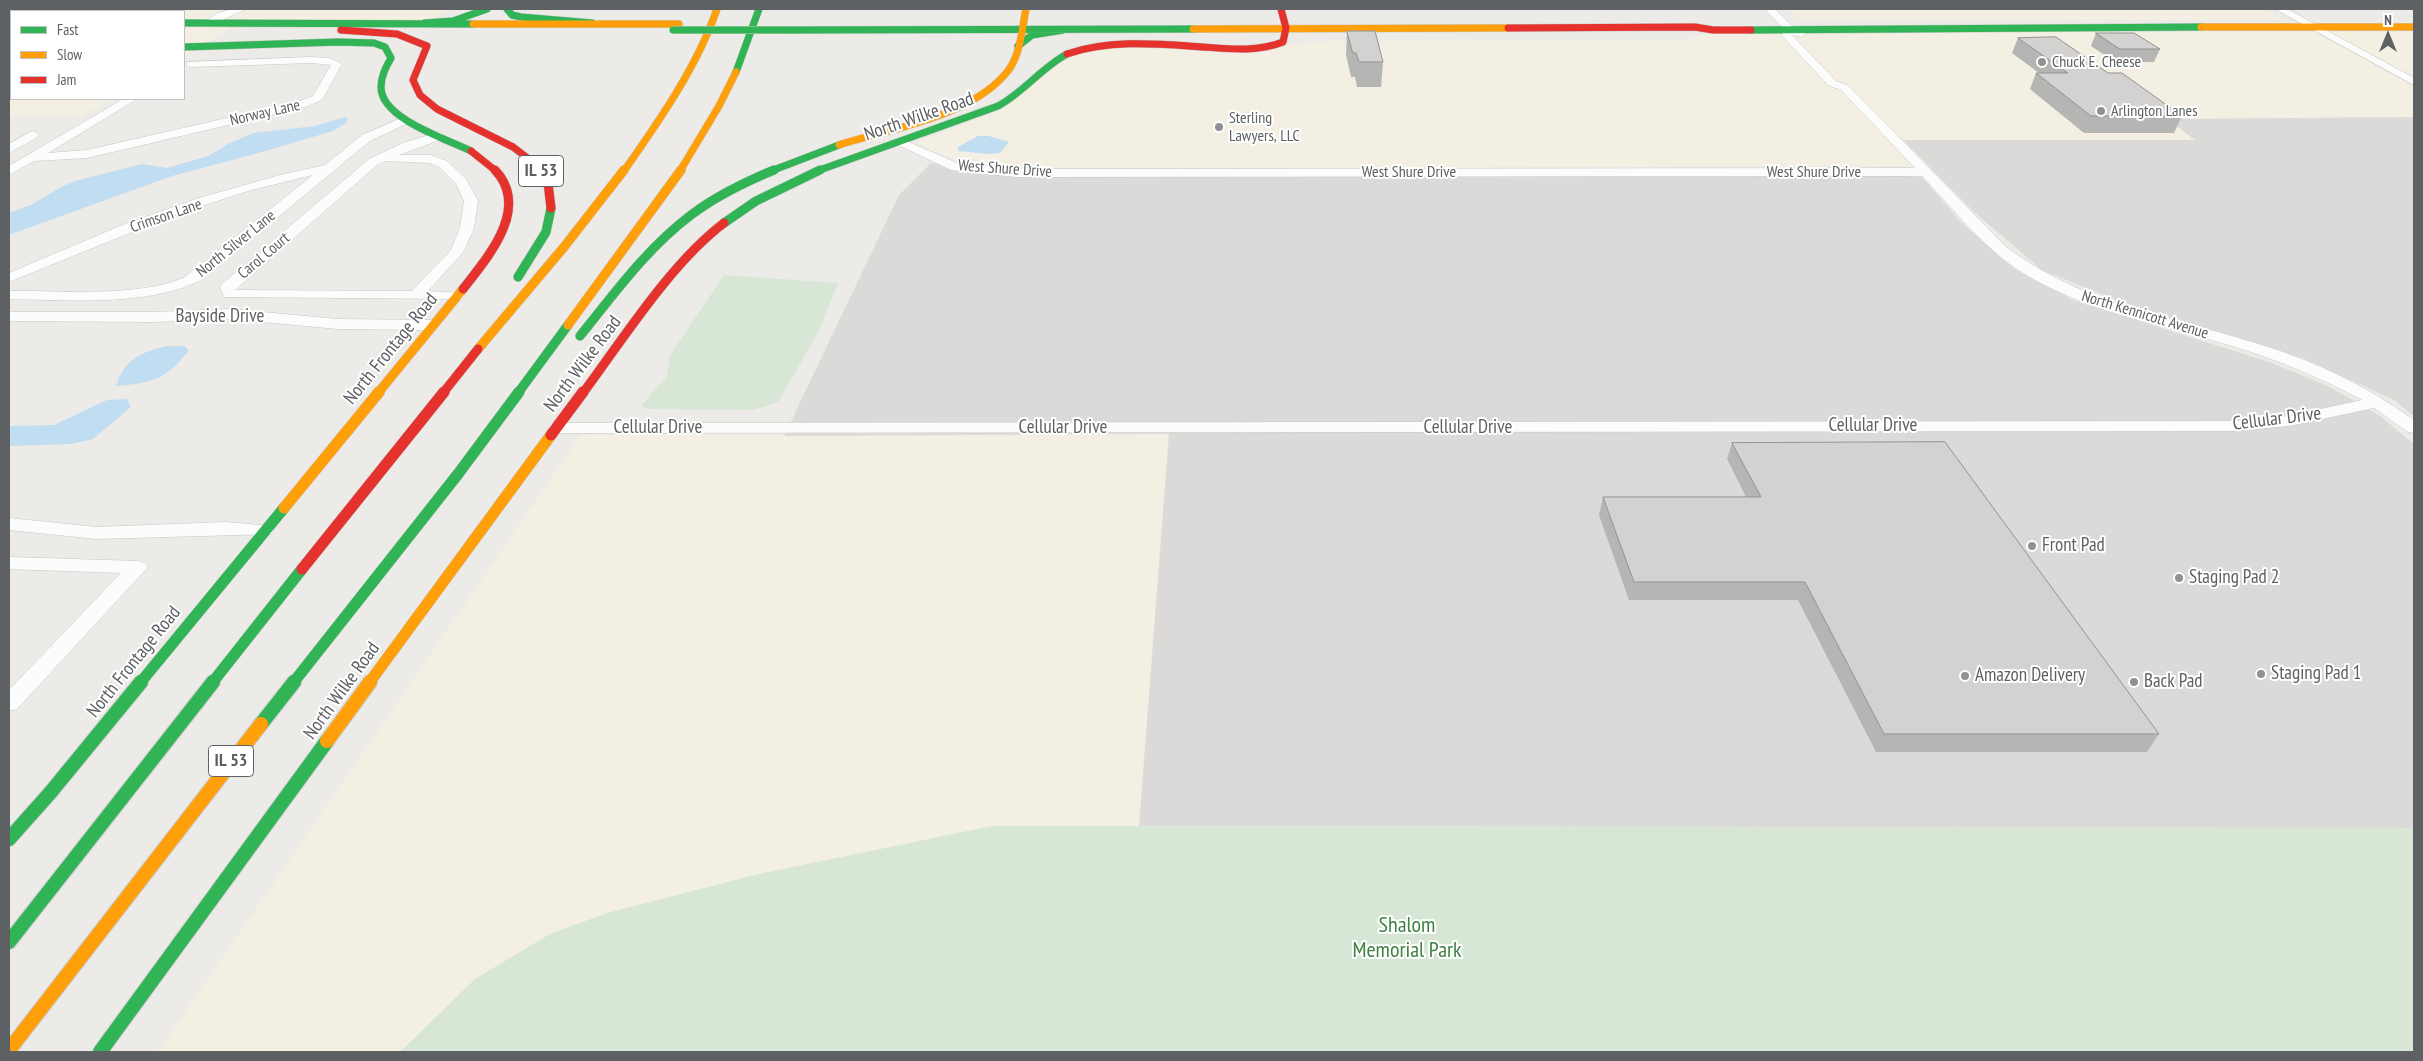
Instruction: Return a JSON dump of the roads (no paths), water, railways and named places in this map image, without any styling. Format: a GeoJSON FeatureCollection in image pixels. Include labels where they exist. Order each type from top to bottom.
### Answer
{"type":"FeatureCollection","features":[{"type":"Feature","properties":{"kind":"main road"},"geometry":{"type":"LineString","coordinates":[[185,23],[424,23],[453,21],[487,9]]}},
{"type":"Feature","properties":{"kind":"main road"},"geometry":{"type":"LineString","coordinates":[[473,27],[487,9]]}},
{"type":"Feature","properties":{"kind":"main road"},"geometry":{"type":"LineString","coordinates":[[507,9],[512,15],[521,18],[676,27]]}},
{"type":"Feature","properties":{"kind":"main road"},"geometry":{"type":"LineString","coordinates":[[458,474],[644,220],[708,126],[744,57],[759,9]]}},
{"type":"Feature","properties":{"kind":"main road"},"geometry":{"type":"LineString","coordinates":[[1278,9],[1292,18],[1310,21],[1390,22],[1446,28]]}},
{"type":"Feature","properties":{"kind":"main road"},"geometry":{"type":"LineString","coordinates":[[1247,24],[1268,20],[1278,9]]}},
{"type":"Feature","properties":{"kind":"main road"},"geometry":{"type":"LineString","coordinates":[[1278,9],[1286,28]]}},
{"type":"Feature","properties":{"kind":"main road"},"geometry":{"type":"LineString","coordinates":[[9,942],[421,418],[587,217],[649,135],[691,66],[716,10]]}},
{"type":"Feature","properties":{"kind":"main road"},"geometry":{"type":"LineString","coordinates":[[574,343],[664,239],[707,204],[801,159],[926,119],[974,99],[989,90],[1007,72],[1018,46],[1020,27],[1025,10],[1034,19],[1063,27]]}},
{"type":"Feature","properties":{"kind":"main road"},"geometry":{"type":"LineString","coordinates":[[189,29],[206,23]]}},
{"type":"Feature","properties":{"kind":"main road"},"geometry":{"type":"LineString","coordinates":[[424,23],[473,27],[1446,28],[1694,27],[1707,24],[1788,27],[1860,24],[1885,28],[2414,27]]}},
{"type":"Feature","properties":{"kind":"main road"},"geometry":{"type":"LineString","coordinates":[[341,30],[592,23]]}},
{"type":"Feature","properties":{"kind":"main road"},"geometry":{"type":"LineString","coordinates":[[1018,46],[1032,35],[1063,27],[1247,24],[1286,28]]}},
{"type":"Feature","properties":{"kind":"main road","name":"North Wilke Road"},"geometry":{"type":"LineString","coordinates":[[100,1052],[557,428],[664,285],[704,238],[748,204],[778,187],[815,170],[973,118],[1001,106],[1023,92],[1056,59],[1077,49],[1130,44],[1263,48],[1275,46],[1283,42],[1286,28]]}},
{"type":"Feature","properties":{"kind":"main road","name":"IL 53"},"geometry":{"type":"LineString","coordinates":[[189,29],[341,30],[403,35],[424,42],[427,46],[426,53],[413,75],[413,85],[418,94],[430,105],[507,142],[522,152],[546,178],[551,193],[549,225],[511,289]]}},
{"type":"Feature","properties":{"kind":"main road","name":"North Frontage Road"},"geometry":{"type":"LineString","coordinates":[[9,839],[50,793],[432,325],[458,296],[493,252],[506,220],[509,193],[499,174],[472,152],[406,120],[387,105],[381,96],[380,84],[391,58],[385,47],[374,43],[338,42],[185,47]]}},
{"type":"Feature","properties":{"kind":"main road"},"geometry":{"type":"LineString","coordinates":[[421,418],[457,355]]}},
{"type":"Feature","properties":{"kind":"main road","name":"IL 53"},"geometry":{"type":"LineString","coordinates":[[9,1050],[220,776],[458,474],[544,378]]}},
{"type":"Feature","properties":{"kind":"street"},"geometry":{"type":"LineString","coordinates":[[206,23],[221,15],[242,9]]}},
{"type":"Feature","properties":{"kind":"street","name":"North Kennicott Avenue"},"geometry":{"type":"LineString","coordinates":[[1770,9],[1788,27],[1787,35],[1832,83],[1845,88],[2001,250],[2021,265],[2055,284],[2119,310],[2238,343],[2288,360],[2377,402],[2414,428]]}},
{"type":"Feature","properties":{"kind":"street"},"geometry":{"type":"LineString","coordinates":[[2280,9],[2414,82]]}},
{"type":"Feature","properties":{"kind":"street"},"geometry":{"type":"LineString","coordinates":[[187,66],[214,47]]}},
{"type":"Feature","properties":{"kind":"street","name":"Norway Lane"},"geometry":{"type":"LineString","coordinates":[[29,158],[88,154],[301,105],[318,98],[324,82],[337,64],[330,61],[311,60],[187,66]]}},
{"type":"Feature","properties":{"kind":"street"},"geometry":{"type":"LineString","coordinates":[[9,171],[129,100]]}},
{"type":"Feature","properties":{"kind":"street","name":"North Silver Lane"},"geometry":{"type":"LineString","coordinates":[[9,295],[136,294],[156,292],[181,286],[198,276],[366,138],[406,120]]}},
{"type":"Feature","properties":{"kind":"street"},"geometry":{"type":"LineString","coordinates":[[9,135],[32,135],[9,149]]}},
{"type":"Feature","properties":{"kind":"street","name":"Carol Court"},"geometry":{"type":"LineString","coordinates":[[438,136],[373,162],[226,288],[229,294],[458,296]]}},
{"type":"Feature","properties":{"kind":"street","name":"West Shure Drive"},"geometry":{"type":"LineString","coordinates":[[900,142],[954,167],[1017,173],[1924,172]]}},
{"type":"Feature","properties":{"kind":"street"},"geometry":{"type":"LineString","coordinates":[[381,158],[413,157],[430,159],[442,164],[461,182],[471,201],[467,228],[457,251],[416,296]]}},
{"type":"Feature","properties":{"kind":"street","name":"Crimson Lane"},"geometry":{"type":"LineString","coordinates":[[9,278],[147,222],[242,190],[294,175],[328,168]]}},
{"type":"Feature","properties":{"kind":"street","name":"Bayside Drive"},"geometry":{"type":"LineString","coordinates":[[9,316],[154,318],[230,314],[338,324],[432,325]]}},
{"type":"Feature","properties":{"kind":"street","name":"Cellular Drive"},"geometry":{"type":"LineString","coordinates":[[557,428],[2232,426],[2282,422],[2377,402]]}},
{"type":"Feature","properties":{"kind":"street"},"geometry":{"type":"LineString","coordinates":[[9,524],[97,533],[225,528],[265,530]]}},
{"type":"Feature","properties":{"kind":"street"},"geometry":{"type":"LineString","coordinates":[[9,563],[138,567],[9,703]]}},
{"type":"Feature","properties":{"kind":"water"},"geometry":{"type":"Polygon","coordinates":[[[345,117],[348,119],[346,123],[333,131],[172,176],[9,235],[9,213],[31,205],[75,181],[142,164],[167,168],[208,156],[230,143],[254,133],[315,126],[345,117]]]}},
{"type":"Feature","properties":{"kind":"water"},"geometry":{"type":"Polygon","coordinates":[[[978,136],[989,136],[1009,142],[1000,153],[989,154],[958,151],[958,147],[978,136]]]}},
{"type":"Feature","properties":{"kind":"water"},"geometry":{"type":"Polygon","coordinates":[[[167,346],[184,346],[189,350],[173,368],[157,378],[116,386],[124,369],[135,358],[149,351],[167,346]]]}},
{"type":"Feature","properties":{"kind":"water"},"geometry":{"type":"Polygon","coordinates":[[[127,399],[131,407],[93,439],[71,444],[9,446],[9,426],[54,425],[107,400],[127,399]]]}},
{"type":"Feature","properties":{"kind":"place","name":"Chuck E. Cheese"},"geometry":{"type":"Point","coordinates":[2042,62]}},
{"type":"Feature","properties":{"kind":"place","name":"Arlington Lanes"},"geometry":{"type":"Point","coordinates":[2101,111]}},
{"type":"Feature","properties":{"kind":"place","name":"Sterling Lawyers, LLC"},"geometry":{"type":"Point","coordinates":[1219,127]}},
{"type":"Feature","properties":{"kind":"place","name":"Front Pad"},"geometry":{"type":"Point","coordinates":[2032,546]}},
{"type":"Feature","properties":{"kind":"place","name":"Staging Pad 2"},"geometry":{"type":"Point","coordinates":[2179,578]}},
{"type":"Feature","properties":{"kind":"place","name":"Staging Pad 1"},"geometry":{"type":"Point","coordinates":[2261,674]}},
{"type":"Feature","properties":{"kind":"place","name":"Amazon Delivery"},"geometry":{"type":"Point","coordinates":[1965,676]}},
{"type":"Feature","properties":{"kind":"place","name":"Back Pad"},"geometry":{"type":"Point","coordinates":[2134,682]}},
{"type":"Feature","properties":{"kind":"park label","name":"Shalom Memorial Park"},"geometry":{"type":"Point","coordinates":[1407,938]}}]}
